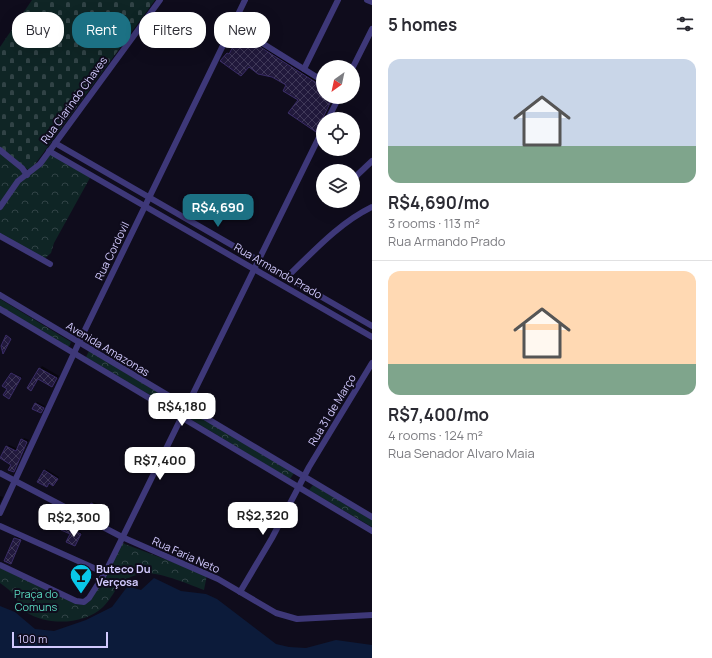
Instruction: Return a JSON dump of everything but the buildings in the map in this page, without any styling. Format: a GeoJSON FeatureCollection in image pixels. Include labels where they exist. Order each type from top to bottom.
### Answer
{"type":"FeatureCollection","features":[{"type":"Feature","properties":{"kind":"street","name":"Rua Clarindo Chaves"},"geometry":{"type":"LineString","coordinates":[[0,207],[18,181],[38,167],[160,0]]}},
{"type":"Feature","properties":{"kind":"street","name":"Rua Cordovil"},"geometry":{"type":"LineString","coordinates":[[239,12],[245,0]]}},
{"type":"Feature","properties":{"kind":"street"},"geometry":{"type":"LineString","coordinates":[[304,69],[338,0]]}},
{"type":"Feature","properties":{"kind":"street"},"geometry":{"type":"LineString","coordinates":[[367,0],[372,2]]}},
{"type":"Feature","properties":{"kind":"street"},"geometry":{"type":"LineString","coordinates":[[356,60],[372,29]]}},
{"type":"Feature","properties":{"kind":"street"},"geometry":{"type":"LineString","coordinates":[[270,47],[316,77]]}},
{"type":"Feature","properties":{"kind":"street","name":"Rua Cordovil"},"geometry":{"type":"LineString","coordinates":[[0,512],[221,48]]}},
{"type":"Feature","properties":{"kind":"street","name":"Rua Armando Prado"},"geometry":{"type":"LineString","coordinates":[[55,143],[149,199],[372,326]]}},
{"type":"Feature","properties":{"kind":"street"},"geometry":{"type":"LineString","coordinates":[[0,566],[81,602],[89,599],[122,537],[316,143]]}},
{"type":"Feature","properties":{"kind":"street"},"geometry":{"type":"LineString","coordinates":[[0,150],[22,168],[27,175]]}},
{"type":"Feature","properties":{"kind":"street","name":"Rua Armando Prado"},"geometry":{"type":"LineString","coordinates":[[49,151],[372,337]]}},
{"type":"Feature","properties":{"kind":"street"},"geometry":{"type":"LineString","coordinates":[[360,172],[372,162]]}},
{"type":"Feature","properties":{"kind":"street"},"geometry":{"type":"LineString","coordinates":[[287,277],[317,247],[360,214],[372,207]]}},
{"type":"Feature","properties":{"kind":"street"},"geometry":{"type":"LineString","coordinates":[[0,236],[50,264]]}},
{"type":"Feature","properties":{"kind":"street","name":"Avenida Amazonas"},"geometry":{"type":"LineString","coordinates":[[0,295],[79,344],[372,517]]}},
{"type":"Feature","properties":{"kind":"street","name":"Avenida Amazonas"},"geometry":{"type":"LineString","coordinates":[[0,309],[372,531]]}},
{"type":"Feature","properties":{"kind":"street","name":"Rua 31 de Março"},"geometry":{"type":"LineString","coordinates":[[298,488],[309,467],[372,363]]}},
{"type":"Feature","properties":{"kind":"street","name":"Rua Faria Neto"},"geometry":{"type":"LineString","coordinates":[[0,473],[122,537],[218,579],[276,613],[297,619],[372,615]]}},
{"type":"Feature","properties":{"kind":"street"},"geometry":{"type":"LineString","coordinates":[[240,592],[272,538],[298,488]]}},
{"type":"Feature","properties":{"kind":"street"},"geometry":{"type":"LineString","coordinates":[[0,526],[104,573]]}},
{"type":"Feature","properties":{"kind":"green space"},"geometry":{"type":"Polygon","coordinates":[[[32,0],[155,0],[146,12],[139,12],[139,22],[131,33],[131,12],[72,12],[72,48],[120,48],[30,171],[0,149],[0,47],[12,29],[12,48],[64,48],[64,12],[24,12],[32,0]]]}},
{"type":"Feature","properties":{"kind":"green space"},"geometry":{"type":"Polygon","coordinates":[[[0,150],[27,175],[49,152],[91,176],[54,243],[51,253],[43,260],[0,235],[0,150]]]}},
{"type":"Feature","properties":{"kind":"green space"},"geometry":{"type":"Polygon","coordinates":[[[0,299],[71,342],[69,347],[0,306],[0,299]]]}},
{"type":"Feature","properties":{"kind":"green space"},"geometry":{"type":"Polygon","coordinates":[[[89,351],[180,406],[177,411],[86,357],[89,351]]]}},
{"type":"Feature","properties":{"kind":"green space"},"geometry":{"type":"Polygon","coordinates":[[[193,413],[294,473],[290,479],[189,418],[193,413]]]}},
{"type":"Feature","properties":{"kind":"green space"},"geometry":{"type":"Polygon","coordinates":[[[313,485],[372,520],[372,527],[309,490],[313,485]]]}},
{"type":"Feature","properties":{"kind":"green space","name":"Praça do Comuns"},"geometry":{"type":"Polygon","coordinates":[[[122,543],[207,575],[204,590],[163,576],[147,573],[140,574],[121,583],[108,602],[95,613],[76,620],[65,622],[44,620],[26,612],[11,592],[0,583],[0,568],[77,603],[88,599],[122,543]]]}},
{"type":"Feature","properties":{"kind":"water"},"geometry":{"type":"Polygon","coordinates":[[[154,578],[181,591],[206,594],[217,599],[276,644],[289,647],[306,648],[336,640],[372,645],[372,658],[0,658],[0,606],[15,612],[35,629],[54,631],[86,620],[112,607],[127,587],[141,590],[154,578]]]}},
{"type":"Feature","properties":{"kind":"place","name":"Buteco Du Verçosa"},"geometry":{"type":"Point","coordinates":[81,594]}}]}
